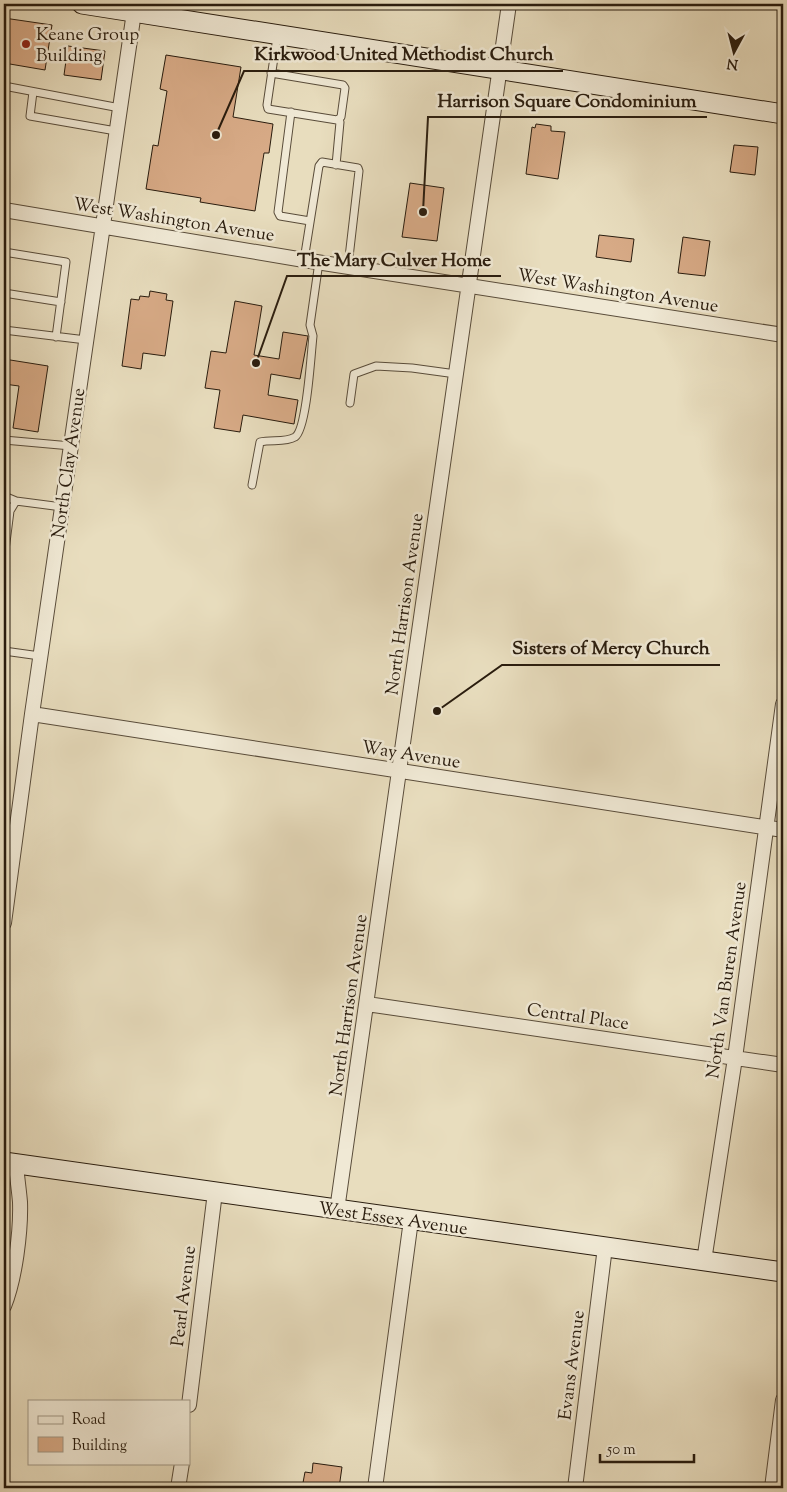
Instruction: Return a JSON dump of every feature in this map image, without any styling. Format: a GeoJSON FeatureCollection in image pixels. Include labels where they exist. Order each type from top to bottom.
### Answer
{"type":"FeatureCollection","features":[{"type":"Feature","properties":{"kind":"street"},"geometry":{"type":"LineString","coordinates":[[82,4],[134,8],[277,34],[783,114]]}},
{"type":"Feature","properties":{"kind":"street","name":"North Harrison Avenue"},"geometry":{"type":"LineString","coordinates":[[337,1210],[509,4]]}},
{"type":"Feature","properties":{"kind":"street","name":"North Clay Avenue"},"geometry":{"type":"LineString","coordinates":[[4,923],[8,866],[32,714],[134,8]]}},
{"type":"Feature","properties":{"kind":"street","name":"West Washington Avenue"},"geometry":{"type":"LineString","coordinates":[[4,210],[304,260],[783,335]]}},
{"type":"Feature","properties":{"kind":"street","name":"North Van Buren Avenue"},"geometry":{"type":"LineString","coordinates":[[704,1261],[735,1058],[783,704]]}},
{"type":"Feature","properties":{"kind":"street","name":"Way Avenue"},"geometry":{"type":"LineString","coordinates":[[32,714],[783,830]]}},
{"type":"Feature","properties":{"kind":"street","name":"Central Place"},"geometry":{"type":"LineString","coordinates":[[367,1004],[783,1065]]}},
{"type":"Feature","properties":{"kind":"street"},"geometry":{"type":"LineString","coordinates":[[4,1306],[13,1272],[18,1239],[20,1203],[10,1163]]}},
{"type":"Feature","properties":{"kind":"street","name":"West Essex Avenue"},"geometry":{"type":"LineString","coordinates":[[10,1163],[783,1272]]}},
{"type":"Feature","properties":{"kind":"street","name":"Pearl Avenue"},"geometry":{"type":"LineString","coordinates":[[190,1400],[215,1192]]}},
{"type":"Feature","properties":{"kind":"street"},"geometry":{"type":"LineString","coordinates":[[375,1488],[411,1220]]}},
{"type":"Feature","properties":{"kind":"street","name":"Evans Avenue"},"geometry":{"type":"LineString","coordinates":[[575,1488],[605,1247]]}},
{"type":"Feature","properties":{"kind":"street"},"geometry":{"type":"LineString","coordinates":[[772,1488],[783,1400]]}},
{"type":"Feature","properties":{"kind":"street"},"geometry":{"type":"LineString","coordinates":[[178,1488],[182,1464]]}},
{"type":"Feature","properties":{"kind":"lane"},"geometry":{"type":"LineString","coordinates":[[277,34],[266,105],[268,108],[340,122],[336,164]]}},
{"type":"Feature","properties":{"kind":"lane"},"geometry":{"type":"LineString","coordinates":[[271,73],[343,85],[341,118],[337,120]]}},
{"type":"Feature","properties":{"kind":"lane"},"geometry":{"type":"LineString","coordinates":[[4,86],[120,108]]}},
{"type":"Feature","properties":{"kind":"lane"},"geometry":{"type":"LineString","coordinates":[[33,92],[30,116],[116,131]]}},
{"type":"Feature","properties":{"kind":"lane"},"geometry":{"type":"LineString","coordinates":[[291,112],[278,212],[280,216],[310,221]]}},
{"type":"Feature","properties":{"kind":"lane"},"geometry":{"type":"LineString","coordinates":[[304,260],[319,166],[322,162],[358,168],[348,266]]}},
{"type":"Feature","properties":{"kind":"lane"},"geometry":{"type":"LineString","coordinates":[[4,252],[66,262],[56,337]]}},
{"type":"Feature","properties":{"kind":"lane"},"geometry":{"type":"LineString","coordinates":[[252,485],[260,442],[290,439],[299,432],[306,408],[313,336],[310,325],[319,262]]}},
{"type":"Feature","properties":{"kind":"lane"},"geometry":{"type":"LineString","coordinates":[[4,293],[61,302]]}},
{"type":"Feature","properties":{"kind":"lane"},"geometry":{"type":"LineString","coordinates":[[4,330],[86,340]]}},
{"type":"Feature","properties":{"kind":"lane"},"geometry":{"type":"LineString","coordinates":[[350,403],[354,374],[376,366],[412,368],[456,374]]}},
{"type":"Feature","properties":{"kind":"lane"},"geometry":{"type":"LineString","coordinates":[[4,440],[71,446]]}},
{"type":"Feature","properties":{"kind":"lane"},"geometry":{"type":"LineString","coordinates":[[4,496],[16,501],[62,507]]}},
{"type":"Feature","properties":{"kind":"lane"},"geometry":{"type":"LineString","coordinates":[[4,558],[10,510],[16,501]]}},
{"type":"Feature","properties":{"kind":"lane"},"geometry":{"type":"LineString","coordinates":[[4,651],[40,656]]}},
{"type":"Feature","properties":{"kind":"building","name":"Keane Group Building"},"geometry":{"type":"Polygon","coordinates":[[[4,18],[52,25],[45,70],[4,63],[4,18]]]}},
{"type":"Feature","properties":{"kind":"building"},"geometry":{"type":"Polygon","coordinates":[[[68,46],[105,51],[101,80],[64,75],[68,46]]]}},
{"type":"Feature","properties":{"kind":"building"},"geometry":{"type":"Polygon","coordinates":[[[166,55],[241,67],[233,117],[273,124],[269,153],[264,153],[255,211],[200,202],[201,198],[146,189],[153,145],[158,146],[167,91],[160,89],[166,55]]]}},
{"type":"Feature","properties":{"kind":"building"},"geometry":{"type":"Polygon","coordinates":[[[536,124],[551,126],[551,131],[565,132],[558,179],[526,174],[532,127],[535,128],[536,124]]]}},
{"type":"Feature","properties":{"kind":"building"},"geometry":{"type":"Polygon","coordinates":[[[734,145],[758,147],[755,175],[730,172],[734,145]]]}},
{"type":"Feature","properties":{"kind":"building"},"geometry":{"type":"Polygon","coordinates":[[[410,183],[444,188],[437,241],[402,237],[410,183]]]}},
{"type":"Feature","properties":{"kind":"building"},"geometry":{"type":"Polygon","coordinates":[[[599,235],[634,239],[631,262],[596,257],[599,235]]]}},
{"type":"Feature","properties":{"kind":"building"},"geometry":{"type":"Polygon","coordinates":[[[683,237],[710,241],[705,276],[678,273],[683,237]]]}},
{"type":"Feature","properties":{"kind":"building"},"geometry":{"type":"Polygon","coordinates":[[[150,291],[167,294],[166,300],[173,301],[165,356],[143,353],[141,369],[122,366],[131,299],[139,300],[140,296],[149,297],[150,291]]]}},
{"type":"Feature","properties":{"kind":"building"},"geometry":{"type":"Polygon","coordinates":[[[235,301],[262,306],[254,355],[279,359],[283,332],[308,336],[300,379],[271,374],[268,395],[298,400],[294,424],[243,415],[240,432],[214,428],[220,390],[205,388],[211,351],[226,353],[235,301]]]}},
{"type":"Feature","properties":{"kind":"building"},"geometry":{"type":"Polygon","coordinates":[[[4,359],[48,366],[38,432],[13,428],[19,386],[4,384],[4,359]]]}},
{"type":"Feature","properties":{"kind":"building"},"geometry":{"type":"Polygon","coordinates":[[[313,1463],[342,1467],[339,1488],[302,1488],[305,1472],[312,1473],[313,1463]]]}},
{"type":"Feature","properties":{"kind":"place","name":"Keane Group Building"},"geometry":{"type":"Point","coordinates":[26,44]}},
{"type":"Feature","properties":{"kind":"place","name":"Kirkwood United Methodist Church"},"geometry":{"type":"Point","coordinates":[216,135]}},
{"type":"Feature","properties":{"kind":"place","name":"Harrison Square Condominium"},"geometry":{"type":"Point","coordinates":[423,212]}},
{"type":"Feature","properties":{"kind":"place","name":"The Mary Culver Home"},"geometry":{"type":"Point","coordinates":[256,363]}},
{"type":"Feature","properties":{"kind":"place","name":"Sisters of Mercy Church"},"geometry":{"type":"Point","coordinates":[437,711]}}]}
